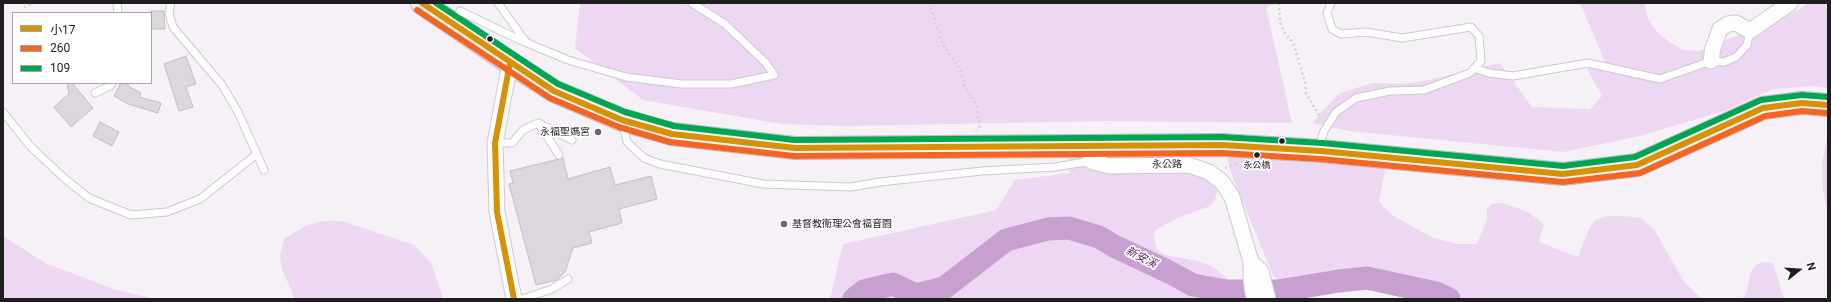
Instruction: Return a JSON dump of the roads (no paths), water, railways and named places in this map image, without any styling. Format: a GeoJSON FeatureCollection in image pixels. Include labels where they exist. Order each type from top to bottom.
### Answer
{"type":"FeatureCollection","features":[{"type":"Feature","properties":{"kind":"main road"},"geometry":{"type":"LineString","coordinates":[[422,3],[554,91],[622,120],[672,134],[794,148],[1091,154],[1222,145],[1318,151],[1563,174],[1637,165],[1763,108],[1802,103],[1828,105]]}},
{"type":"Feature","properties":{"kind":"street"},"geometry":{"type":"LineString","coordinates":[[1711,61],[1713,48],[1720,29],[1728,24],[1736,23],[1750,31],[1790,3]]}},
{"type":"Feature","properties":{"kind":"street"},"geometry":{"type":"LineString","coordinates":[[510,63],[495,142],[497,212],[514,299]]}},
{"type":"Feature","properties":{"kind":"street","name":"永公路"},"geometry":{"type":"LineString","coordinates":[[1091,154],[1109,166],[1189,165],[1209,172],[1222,182],[1232,197],[1258,281]]}},
{"type":"Feature","properties":{"kind":"street"},"geometry":{"type":"LineString","coordinates":[[1254,299],[1258,281]]}},
{"type":"Feature","properties":{"kind":"street"},"geometry":{"type":"LineString","coordinates":[[1258,281],[1268,299]]}},
{"type":"Feature","properties":{"kind":"lane"},"geometry":{"type":"LineString","coordinates":[[171,3],[169,13],[174,27],[222,84],[238,112],[264,170]]}},
{"type":"Feature","properties":{"kind":"lane"},"geometry":{"type":"LineString","coordinates":[[498,3],[526,42]]}},
{"type":"Feature","properties":{"kind":"lane"},"geometry":{"type":"LineString","coordinates":[[452,24],[460,11],[568,60],[626,77],[682,84],[731,84],[774,75],[766,63],[724,24],[692,3]]}},
{"type":"Feature","properties":{"kind":"lane"},"geometry":{"type":"LineString","coordinates":[[1318,151],[1324,131],[1336,112],[1356,98],[1390,91],[1424,90],[1470,72],[1481,61],[1478,36],[1471,27],[1402,38],[1366,32],[1341,34],[1332,29],[1326,13],[1331,3]]}},
{"type":"Feature","properties":{"kind":"lane"},"geometry":{"type":"LineString","coordinates":[[1474,68],[1489,73],[1514,76],[1588,63],[1660,79],[1711,61],[1724,62],[1736,57],[1747,45],[1750,31]]}},
{"type":"Feature","properties":{"kind":"lane"},"geometry":{"type":"LineString","coordinates":[[95,93],[111,84]]}},
{"type":"Feature","properties":{"kind":"lane"},"geometry":{"type":"LineString","coordinates":[[3,112],[30,146],[64,178],[89,198],[131,214],[167,212],[200,199],[257,154]]}},
{"type":"Feature","properties":{"kind":"lane"},"geometry":{"type":"LineString","coordinates":[[622,120],[627,142],[644,158],[660,164],[763,184],[851,187],[880,182],[982,171],[1055,167],[1091,154]]}},
{"type":"Feature","properties":{"kind":"lane"},"geometry":{"type":"LineString","coordinates":[[495,142],[512,143],[523,130],[538,123]]}},
{"type":"Feature","properties":{"kind":"lane"},"geometry":{"type":"LineString","coordinates":[[538,123],[572,140]]}},
{"type":"Feature","properties":{"kind":"lane"},"geometry":{"type":"LineString","coordinates":[[538,123],[559,155]]}},
{"type":"Feature","properties":{"kind":"lane"},"geometry":{"type":"LineString","coordinates":[[522,299],[552,289],[568,279]]}},
{"type":"Feature","properties":{"kind":"waterway","name":"新安溪"},"geometry":{"type":"LineString","coordinates":[[854,299],[864,291],[893,284],[916,295],[944,288],[1006,240],[1048,229],[1069,228],[1099,237],[1193,285],[1226,291],[1278,291],[1367,278],[1436,293],[1449,299]]}},
{"type":"Feature","properties":{"kind":"place","name":"永福聖媽宮"},"geometry":{"type":"Point","coordinates":[598,132]}},
{"type":"Feature","properties":{"kind":"place","name":"永公橋"},"geometry":{"type":"Point","coordinates":[1257,155]}},
{"type":"Feature","properties":{"kind":"place","name":"基督教衛理公會福音園"},"geometry":{"type":"Point","coordinates":[784,224]}}]}
